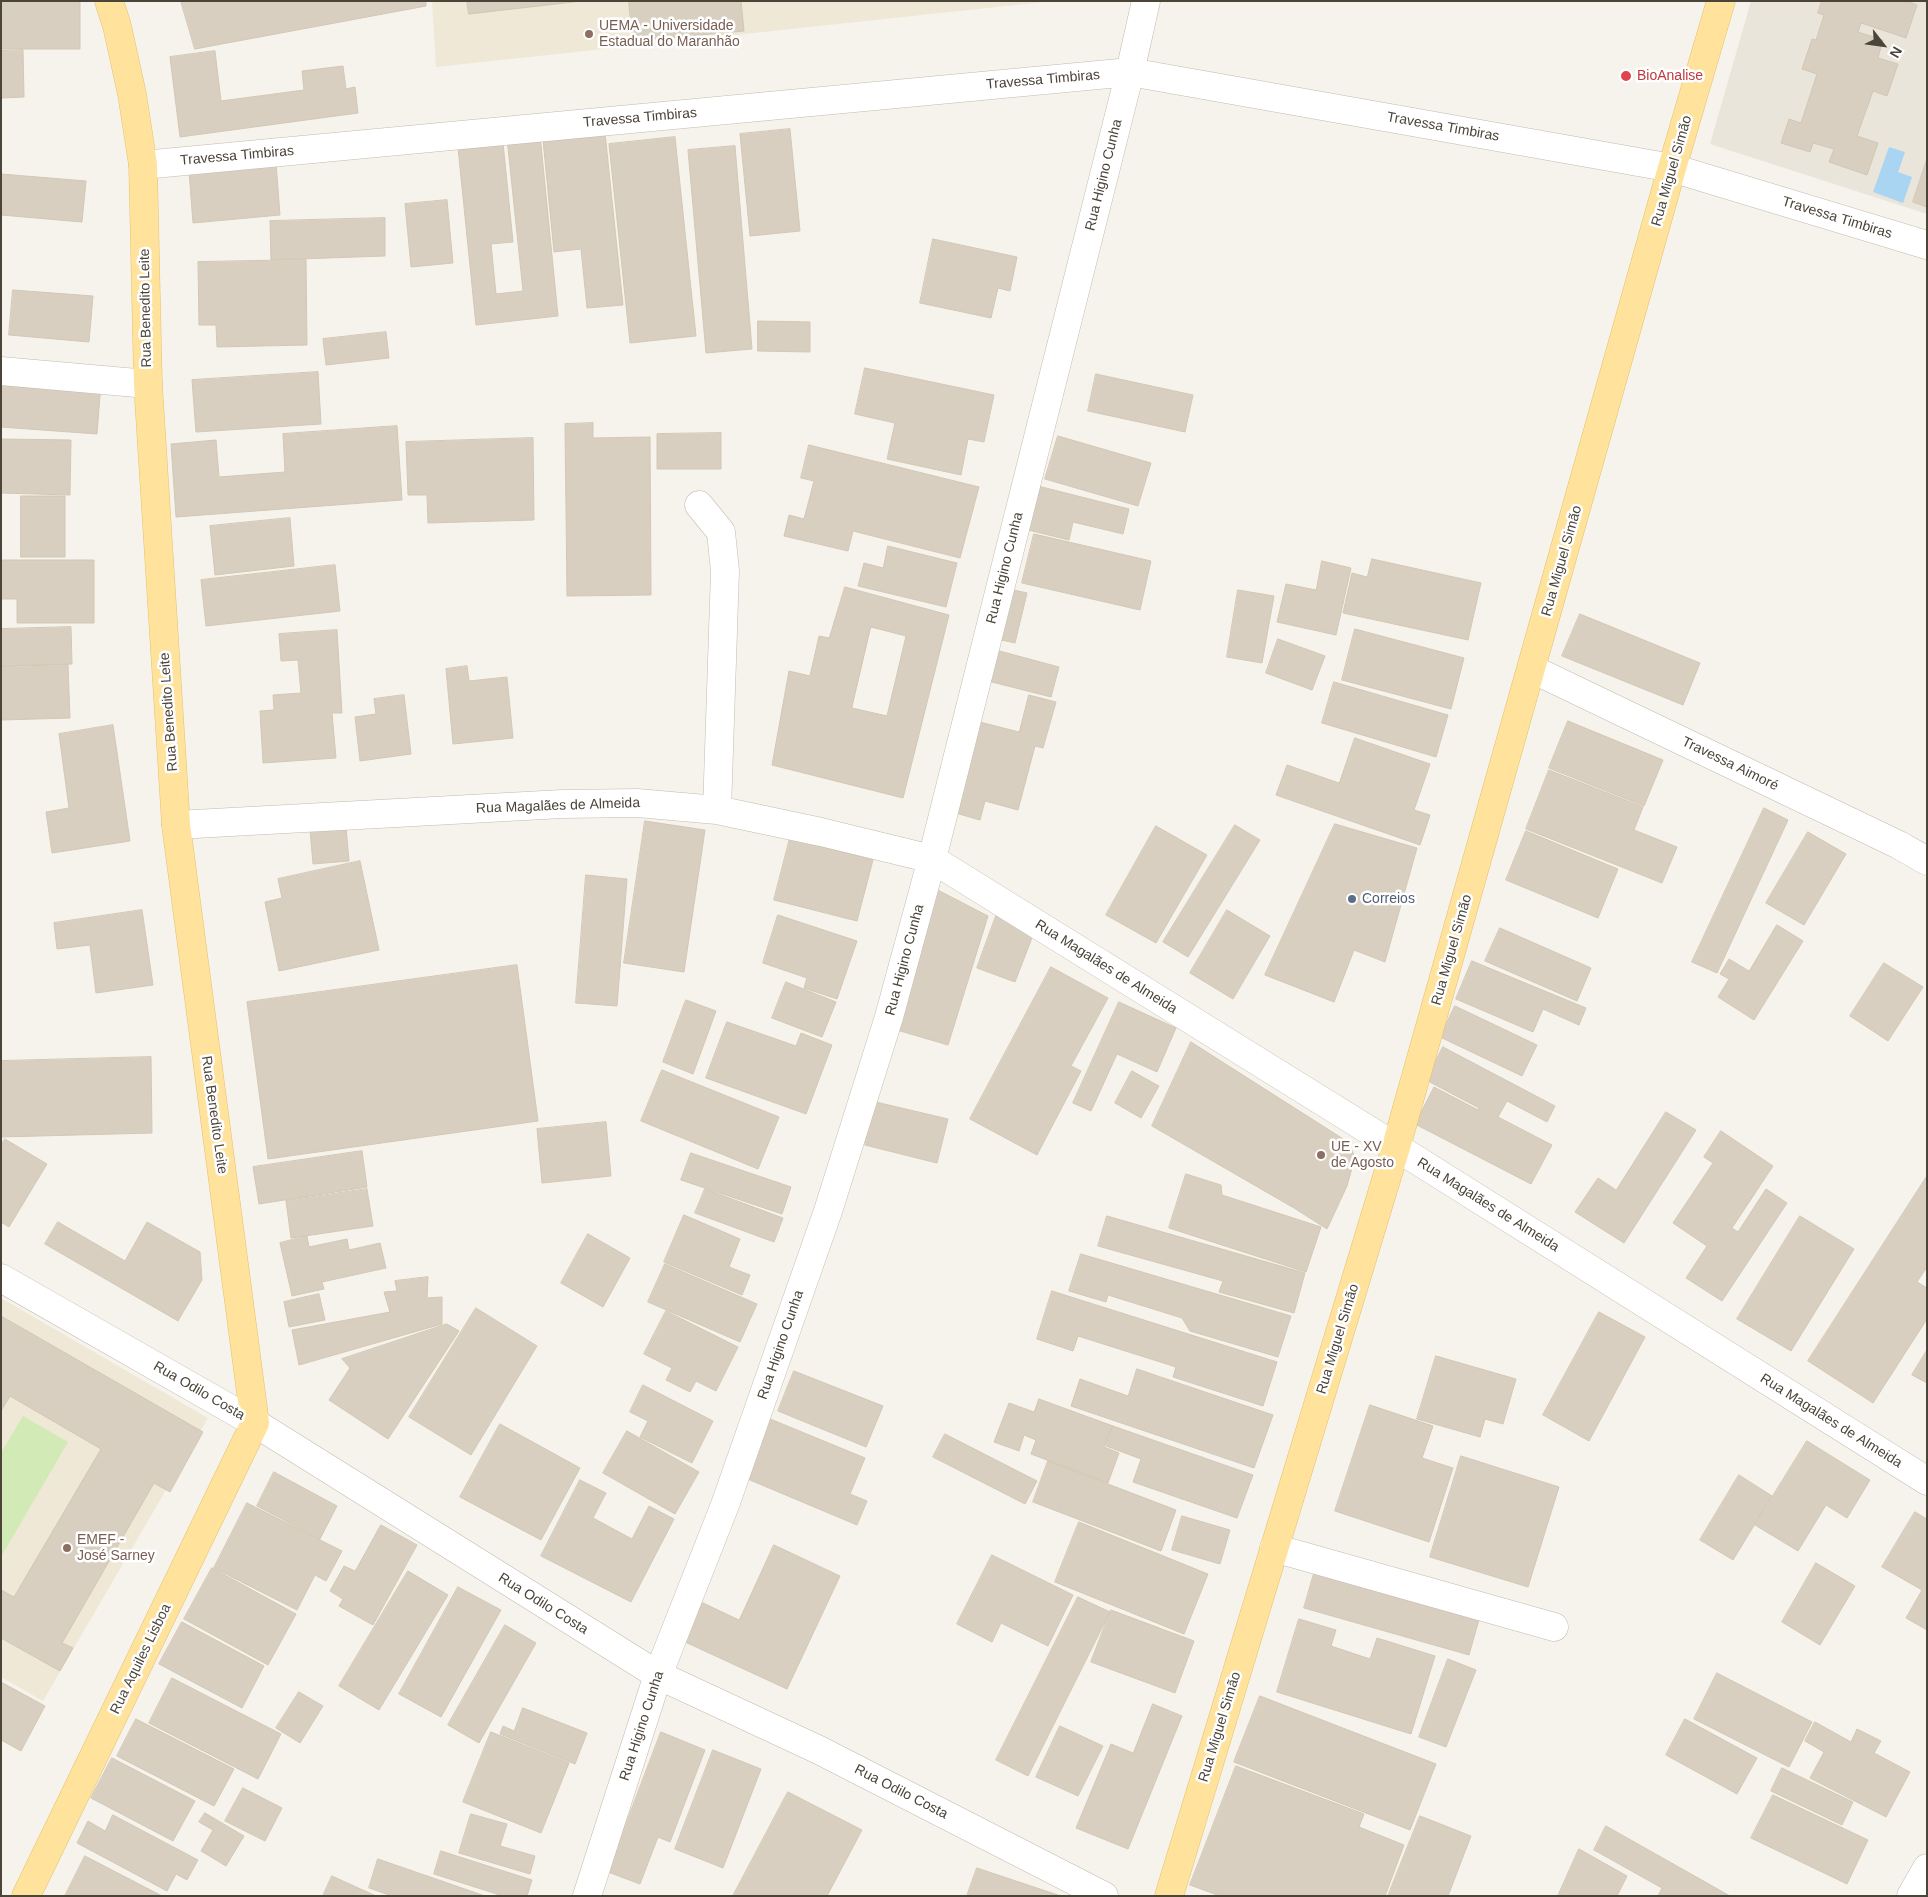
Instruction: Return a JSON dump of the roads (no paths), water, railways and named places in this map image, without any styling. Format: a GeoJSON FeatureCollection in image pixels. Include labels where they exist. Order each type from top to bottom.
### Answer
{"type":"FeatureCollection","features":[{"type":"Feature","properties":{"kind":"main road","name":"Rua Benedito Leite"},"geometry":{"type":"LineString","coordinates":[[109,1],[117,26],[132,94],[143,165],[148,384],[176,825],[255,1423]]}},
{"type":"Feature","properties":{"kind":"main road","name":"Rua Miguel Simão"},"geometry":{"type":"LineString","coordinates":[[1169,1896],[1396,1147],[1672,168],[1721,1]]}},
{"type":"Feature","properties":{"kind":"main road","name":"Rua Aquiles Lisboa"},"geometry":{"type":"LineString","coordinates":[[26,1896],[255,1423]]}},
{"type":"Feature","properties":{"kind":"street","name":"Rua Higino Cunha"},"geometry":{"type":"LineString","coordinates":[[587,1896],[658,1675],[725,1504],[828,1210],[889,1018],[932,859],[1130,72],[1146,1]]}},
{"type":"Feature","properties":{"kind":"street","name":"Travessa Timbiras"},"geometry":{"type":"LineString","coordinates":[[143,165],[1130,72],[1672,168],[1927,245]]}},
{"type":"Feature","properties":{"kind":"street"},"geometry":{"type":"LineString","coordinates":[[1,371],[148,384]]}},
{"type":"Feature","properties":{"kind":"street"},"geometry":{"type":"LineString","coordinates":[[699,505],[721,532],[725,571],[718,810]]}},
{"type":"Feature","properties":{"kind":"street","name":"Travessa Aimoré"},"geometry":{"type":"LineString","coordinates":[[1532,669],[1899,845],[1927,861]]}},
{"type":"Feature","properties":{"kind":"street","name":"Rua Magalães de Almeida"},"geometry":{"type":"LineString","coordinates":[[176,825],[562,804],[636,803],[718,810],[821,832],[932,859],[1396,1147],[1927,1481]]}},
{"type":"Feature","properties":{"kind":"street","name":"Rua Odilo Costa"},"geometry":{"type":"LineString","coordinates":[[1,1278],[255,1423],[658,1675],[819,1750],[1104,1896]]}},
{"type":"Feature","properties":{"kind":"street"},"geometry":{"type":"LineString","coordinates":[[1274,1548],[1554,1627]]}},
{"type":"Feature","properties":{"kind":"street"},"geometry":{"type":"LineString","coordinates":[[1912,1896],[1927,1868]]}},
{"type":"Feature","properties":{"kind":"water"},"geometry":{"type":"Polygon","coordinates":[[[1889,147],[1905,152],[1898,172],[1912,177],[1903,203],[1873,192],[1889,147]]]}},
{"type":"Feature","properties":{"kind":"place","name":"UEMA - Universidade Estadual do Maranhão"},"geometry":{"type":"Point","coordinates":[589,34]}},
{"type":"Feature","properties":{"kind":"place","name":"BioAnalise"},"geometry":{"type":"Point","coordinates":[1626,76]}},
{"type":"Feature","properties":{"kind":"place","name":"Correios"},"geometry":{"type":"Point","coordinates":[1352,899]}},
{"type":"Feature","properties":{"kind":"place","name":"UE - XV de Agosto"},"geometry":{"type":"Point","coordinates":[1321,1155]}},
{"type":"Feature","properties":{"kind":"place","name":"EMEF - José Sarney"},"geometry":{"type":"Point","coordinates":[67,1548]}}]}
